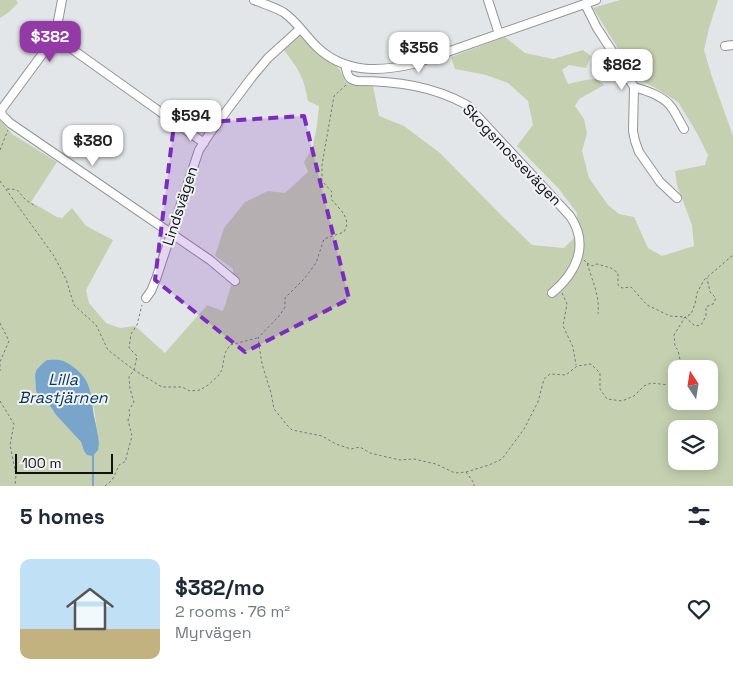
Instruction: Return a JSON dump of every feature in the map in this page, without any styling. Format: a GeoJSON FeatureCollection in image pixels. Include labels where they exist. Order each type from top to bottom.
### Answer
{"type":"FeatureCollection","features":[{"type":"Feature","properties":{"kind":"street"},"geometry":{"type":"LineString","coordinates":[[62,0],[56,37],[0,110],[2,115],[10,123],[210,260],[235,281]]}},
{"type":"Feature","properties":{"kind":"street"},"geometry":{"type":"LineString","coordinates":[[254,0],[274,3],[319,48],[345,65],[366,69],[383,69],[413,64],[596,0]]}},
{"type":"Feature","properties":{"kind":"street"},"geometry":{"type":"LineString","coordinates":[[488,0],[500,34]]}},
{"type":"Feature","properties":{"kind":"street"},"geometry":{"type":"LineString","coordinates":[[585,4],[596,28],[634,87],[633,131],[639,152],[660,182],[677,198]]}},
{"type":"Feature","properties":{"kind":"street","name":"Lindsvägen"},"geometry":{"type":"LineString","coordinates":[[146,298],[156,279],[199,150],[252,77],[268,58],[300,29]]}},
{"type":"Feature","properties":{"kind":"street"},"geometry":{"type":"LineString","coordinates":[[56,37],[204,143]]}},
{"type":"Feature","properties":{"kind":"street"},"geometry":{"type":"LineString","coordinates":[[345,65],[348,75],[352,80]]}},
{"type":"Feature","properties":{"kind":"street","name":"Skogsmossevägen"},"geometry":{"type":"LineString","coordinates":[[352,80],[413,85],[445,94],[467,105],[575,223],[580,238],[578,259],[570,275],[552,293]]}},
{"type":"Feature","properties":{"kind":"street"},"geometry":{"type":"LineString","coordinates":[[634,87],[652,93],[671,106],[684,128]]}},
{"type":"Feature","properties":{"kind":"path"},"geometry":{"type":"LineString","coordinates":[[0,181],[54,256],[66,279],[74,305],[96,325],[108,350],[134,370],[162,386],[182,388],[190,391],[200,390],[218,376],[222,370],[225,353],[230,345],[258,338],[280,315],[285,307],[285,298],[304,280],[316,263],[324,239],[344,232],[348,226],[347,218],[331,199],[332,192],[322,181],[322,164],[334,96],[352,80]]}},
{"type":"Feature","properties":{"kind":"path"},"geometry":{"type":"LineString","coordinates":[[0,150],[10,123]]}},
{"type":"Feature","properties":{"kind":"path"},"geometry":{"type":"LineString","coordinates":[[6,189],[19,191],[25,200],[36,207]]}},
{"type":"Feature","properties":{"kind":"path"},"geometry":{"type":"LineString","coordinates":[[579,254],[592,266],[597,264],[611,268],[618,274],[618,285],[622,288],[631,287],[647,304],[670,316],[685,317],[691,314],[696,304],[697,293],[707,278],[733,255]]}},
{"type":"Feature","properties":{"kind":"path"},"geometry":{"type":"LineString","coordinates":[[587,263],[598,298],[598,314]]}},
{"type":"Feature","properties":{"kind":"path"},"geometry":{"type":"LineString","coordinates":[[685,317],[695,326],[701,325],[706,316],[706,307],[713,304],[716,298],[710,292],[707,278]]}},
{"type":"Feature","properties":{"kind":"path"},"geometry":{"type":"LineString","coordinates":[[559,288],[567,304],[564,326],[573,347],[577,366]]}},
{"type":"Feature","properties":{"kind":"path"},"geometry":{"type":"LineString","coordinates":[[105,486],[111,481],[119,464],[126,461],[132,436],[128,420],[129,410],[134,402],[130,390],[129,377],[134,370],[137,356],[129,348],[131,334],[137,324],[143,302],[146,298]]}},
{"type":"Feature","properties":{"kind":"path"},"geometry":{"type":"LineString","coordinates":[[680,360],[675,346],[674,335],[685,317]]}},
{"type":"Feature","properties":{"kind":"path"},"geometry":{"type":"LineString","coordinates":[[0,323],[10,341],[0,362],[0,371]]}},
{"type":"Feature","properties":{"kind":"path"},"geometry":{"type":"LineString","coordinates":[[258,338],[262,364],[274,409],[292,430],[322,436],[336,444],[351,449],[360,447],[370,453],[400,460],[414,459],[436,464],[455,473],[466,472],[502,459],[524,429],[538,402],[544,379],[550,374],[566,375],[577,366],[591,364],[600,373],[600,389],[607,399],[622,401],[634,396],[644,386],[651,383],[668,385]]}},
{"type":"Feature","properties":{"kind":"path"},"geometry":{"type":"LineString","coordinates":[[0,401],[14,424],[10,445],[16,475],[15,486]]}},
{"type":"Feature","properties":{"kind":"path"},"geometry":{"type":"LineString","coordinates":[[466,472],[474,486]]}},
{"type":"Feature","properties":{"kind":"highlighted area"},"geometry":{"type":"Polygon","coordinates":[[[304,116],[349,299],[245,352],[155,280],[174,124],[304,116]]]}},
{"type":"Feature","properties":{"kind":"green space"},"geometry":{"type":"Polygon","coordinates":[[[0,0],[16,0],[18,3],[0,18],[0,0]]]}},
{"type":"Feature","properties":{"kind":"green space"},"geometry":{"type":"Polygon","coordinates":[[[620,0],[718,0],[704,50],[733,136],[733,486],[0,486],[0,120],[12,134],[57,162],[31,202],[62,218],[72,208],[86,226],[113,240],[86,290],[89,303],[106,323],[120,328],[135,326],[165,353],[207,305],[223,311],[233,280],[233,269],[215,256],[224,228],[245,202],[268,191],[285,193],[308,172],[304,162],[313,146],[319,106],[308,101],[305,85],[300,73],[283,49],[300,33],[340,70],[345,81],[373,86],[379,116],[404,126],[440,153],[532,245],[564,248],[575,237],[577,213],[559,189],[517,146],[533,125],[528,101],[508,83],[486,75],[455,69],[451,57],[505,37],[525,53],[553,59],[583,50],[591,56],[586,68],[569,65],[562,70],[568,84],[596,79],[604,85],[579,99],[575,106],[584,119],[587,133],[582,151],[589,178],[608,205],[619,214],[634,217],[648,248],[662,256],[694,246],[692,225],[677,185],[675,171],[705,165],[708,155],[678,102],[644,82],[627,63],[593,8],[620,0]],[[42,364],[35,374],[36,391],[81,442],[87,455],[99,443],[93,404],[87,383],[74,368],[42,364]]]}},
{"type":"Feature","properties":{"kind":"water","name":"Lilla Brastjärnen"},"geometry":{"type":"Polygon","coordinates":[[[47,360],[60,360],[69,364],[81,374],[88,385],[99,443],[98,450],[93,456],[87,455],[81,442],[36,391],[35,374],[37,369],[47,360]]]}},
{"type":"Feature","properties":{"kind":"waterway"},"geometry":{"type":"LineString","coordinates":[[93,456],[93,486]]}}]}
